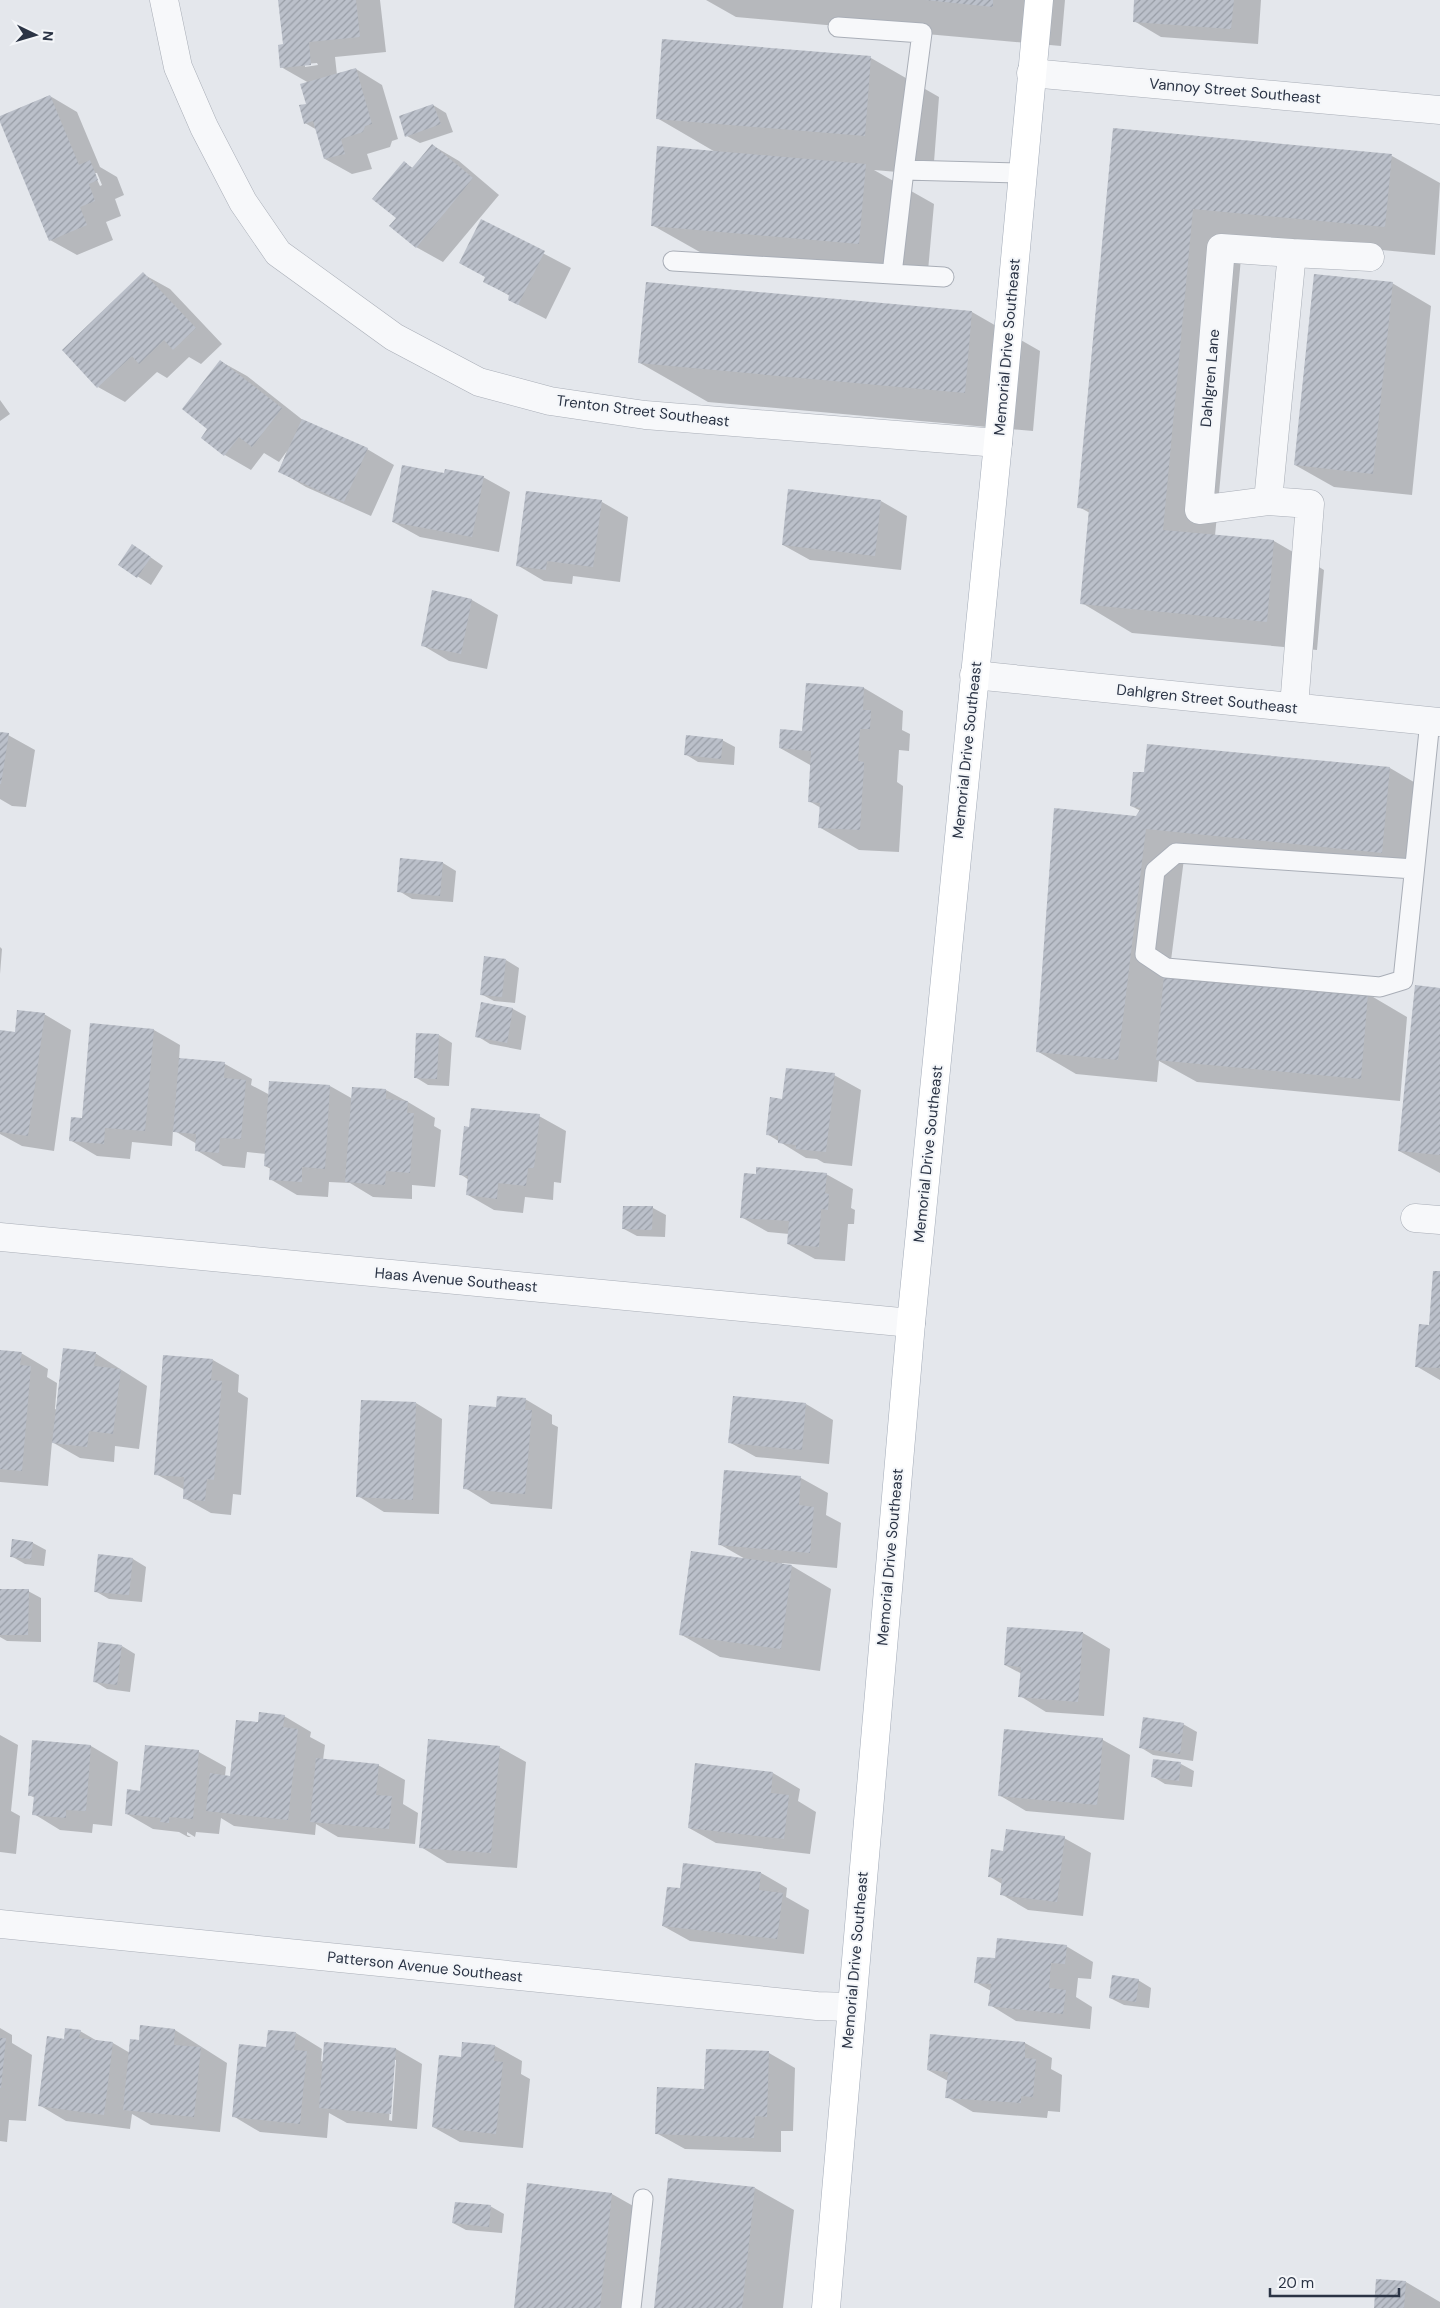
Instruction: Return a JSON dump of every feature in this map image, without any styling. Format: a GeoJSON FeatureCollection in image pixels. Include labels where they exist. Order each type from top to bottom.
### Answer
{"type":"FeatureCollection","features":[{"type":"Feature","properties":{"kind":"main road","name":"Memorial Drive Southeast"},"geometry":{"type":"LineString","coordinates":[[826,2308],[911,1323],[998,443],[1039,0]]}},
{"type":"Feature","properties":{"kind":"street","name":"Trenton Street Southeast"},"geometry":{"type":"LineString","coordinates":[[164,0],[178,67],[204,128],[243,202],[278,253],[394,337],[479,382],[550,401],[644,415],[998,443]]}},
{"type":"Feature","properties":{"kind":"street","name":"Vannoy Street Southeast"},"geometry":{"type":"LineString","coordinates":[[1031,73],[1440,110]]}},
{"type":"Feature","properties":{"kind":"street","name":"Dahlgren Lane"},"geometry":{"type":"LineString","coordinates":[[1294,708],[1310,504],[1268,501],[1199,510],[1221,248],[1370,257]]}},
{"type":"Feature","properties":{"kind":"street"},"geometry":{"type":"LineString","coordinates":[[1268,501],[1292,253]]}},
{"type":"Feature","properties":{"kind":"street","name":"Dahlgren Street Southeast"},"geometry":{"type":"LineString","coordinates":[[974,675],[1435,722]]}},
{"type":"Feature","properties":{"kind":"street","name":"Haas Avenue Southeast"},"geometry":{"type":"LineString","coordinates":[[0,1237],[911,1323]]}},
{"type":"Feature","properties":{"kind":"street","name":"Patterson Avenue Southeast"},"geometry":{"type":"LineString","coordinates":[[0,1924],[817,2006],[851,2007]]}},
{"type":"Feature","properties":{"kind":"lane"},"geometry":{"type":"LineString","coordinates":[[838,27],[922,33],[892,274]]}},
{"type":"Feature","properties":{"kind":"lane"},"geometry":{"type":"LineString","coordinates":[[904,170],[1022,173]]}},
{"type":"Feature","properties":{"kind":"lane"},"geometry":{"type":"LineString","coordinates":[[673,261],[944,277]]}},
{"type":"Feature","properties":{"kind":"lane"},"geometry":{"type":"LineString","coordinates":[[1414,869],[1176,853],[1155,871],[1145,954],[1166,968],[1380,987],[1403,980],[1414,869],[1435,722]]}},
{"type":"Feature","properties":{"kind":"lane"},"geometry":{"type":"LineString","coordinates":[[631,2308],[643,2200]]}},
{"type":"Feature","properties":{"kind":"building"},"geometry":{"type":"Polygon","coordinates":[[[278,0],[356,0],[360,37],[309,42],[311,65],[280,68],[278,45],[283,44],[278,0]]]}},
{"type":"Feature","properties":{"kind":"building"},"geometry":{"type":"Polygon","coordinates":[[[925,0],[993,0],[993,7],[925,0]]]}},
{"type":"Feature","properties":{"kind":"building"},"geometry":{"type":"Polygon","coordinates":[[[1134,0],[1234,0],[1231,29],[1133,22],[1134,0]]]}},
{"type":"Feature","properties":{"kind":"building"},"geometry":{"type":"Polygon","coordinates":[[[662,39],[871,56],[865,136],[656,119],[662,39]]]}},
{"type":"Feature","properties":{"kind":"building"},"geometry":{"type":"Polygon","coordinates":[[[356,68],[372,124],[365,126],[363,132],[341,139],[345,154],[324,159],[313,121],[304,124],[299,105],[306,104],[300,84],[356,68]]]}},
{"type":"Feature","properties":{"kind":"building"},"geometry":{"type":"Polygon","coordinates":[[[50,95],[79,165],[90,160],[98,180],[89,184],[95,201],[80,207],[87,225],[49,241],[0,122],[0,116],[50,95]]]}},
{"type":"Feature","properties":{"kind":"building"},"geometry":{"type":"Polygon","coordinates":[[[433,104],[441,124],[405,137],[399,116],[433,104]]]}},
{"type":"Feature","properties":{"kind":"building"},"geometry":{"type":"Polygon","coordinates":[[[1113,128],[1392,154],[1385,227],[1193,209],[1163,530],[1274,540],[1267,622],[1080,604],[1089,509],[1077,508],[1113,128]]]}},
{"type":"Feature","properties":{"kind":"building"},"geometry":{"type":"Polygon","coordinates":[[[432,144],[473,178],[416,248],[389,226],[396,218],[372,199],[404,161],[412,168],[432,144]]]}},
{"type":"Feature","properties":{"kind":"building"},"geometry":{"type":"Polygon","coordinates":[[[657,146],[866,164],[859,244],[651,226],[657,146]]]}},
{"type":"Feature","properties":{"kind":"building"},"geometry":{"type":"Polygon","coordinates":[[[481,219],[545,251],[518,305],[508,300],[509,295],[483,282],[485,277],[459,263],[481,219]]]}},
{"type":"Feature","properties":{"kind":"building"},"geometry":{"type":"Polygon","coordinates":[[[143,272],[196,328],[173,350],[164,340],[139,364],[132,356],[97,388],[62,350],[143,272]]]}},
{"type":"Feature","properties":{"kind":"building"},"geometry":{"type":"Polygon","coordinates":[[[1314,274],[1393,282],[1373,474],[1294,465],[1314,274]]]}},
{"type":"Feature","properties":{"kind":"building"},"geometry":{"type":"Polygon","coordinates":[[[646,282],[972,311],[965,393],[638,363],[646,282]]]}},
{"type":"Feature","properties":{"kind":"building"},"geometry":{"type":"Polygon","coordinates":[[[220,360],[282,408],[252,447],[239,437],[224,456],[201,438],[207,429],[182,409],[220,360]]]}},
{"type":"Feature","properties":{"kind":"building"},"geometry":{"type":"Polygon","coordinates":[[[302,419],[368,448],[344,502],[278,472],[302,419]]]}},
{"type":"Feature","properties":{"kind":"building"},"geometry":{"type":"Polygon","coordinates":[[[402,465],[444,473],[445,469],[484,476],[472,537],[392,522],[402,465]]]}},
{"type":"Feature","properties":{"kind":"building"},"geometry":{"type":"Polygon","coordinates":[[[788,489],[881,500],[875,556],[782,545],[788,489]]]}},
{"type":"Feature","properties":{"kind":"building"},"geometry":{"type":"Polygon","coordinates":[[[526,491],[602,500],[593,567],[547,561],[546,570],[516,566],[526,491]]]}},
{"type":"Feature","properties":{"kind":"building"},"geometry":{"type":"Polygon","coordinates":[[[132,544],[151,557],[137,578],[118,565],[132,544]]]}},
{"type":"Feature","properties":{"kind":"building"},"geometry":{"type":"Polygon","coordinates":[[[432,590],[472,599],[461,654],[421,646],[432,590]]]}},
{"type":"Feature","properties":{"kind":"building"},"geometry":{"type":"Polygon","coordinates":[[[806,683],[864,687],[863,710],[871,710],[870,729],[860,729],[858,761],[864,762],[864,766],[860,830],[818,828],[820,803],[808,802],[811,751],[779,748],[780,729],[802,731],[806,683]]]}},
{"type":"Feature","properties":{"kind":"building"},"geometry":{"type":"Polygon","coordinates":[[[0,732],[9,733],[1,784],[0,784],[0,732]]]}},
{"type":"Feature","properties":{"kind":"building"},"geometry":{"type":"Polygon","coordinates":[[[686,735],[723,739],[721,759],[684,755],[686,735]]]}},
{"type":"Feature","properties":{"kind":"building"},"geometry":{"type":"Polygon","coordinates":[[[1147,744],[1390,767],[1382,853],[1146,829],[1118,1060],[1036,1052],[1054,808],[1136,816],[1141,808],[1130,806],[1133,772],[1144,772],[1147,744]]]}},
{"type":"Feature","properties":{"kind":"building"},"geometry":{"type":"Polygon","coordinates":[[[400,858],[443,862],[440,896],[397,892],[400,858]]]}},
{"type":"Feature","properties":{"kind":"building"},"geometry":{"type":"Polygon","coordinates":[[[484,956],[506,959],[502,997],[480,995],[484,956]]]}},
{"type":"Feature","properties":{"kind":"building"},"geometry":{"type":"Polygon","coordinates":[[[1164,975],[1368,993],[1361,1079],[1156,1060],[1164,975]]]}},
{"type":"Feature","properties":{"kind":"building"},"geometry":{"type":"Polygon","coordinates":[[[1415,985],[1440,988],[1440,1155],[1398,1151],[1415,985]]]}},
{"type":"Feature","properties":{"kind":"building"},"geometry":{"type":"Polygon","coordinates":[[[481,1002],[513,1008],[507,1043],[475,1037],[481,1002]]]}},
{"type":"Feature","properties":{"kind":"building"},"geometry":{"type":"Polygon","coordinates":[[[17,1010],[45,1013],[28,1136],[0,1132],[0,1030],[15,1032],[17,1010]]]}},
{"type":"Feature","properties":{"kind":"building"},"geometry":{"type":"Polygon","coordinates":[[[90,1023],[154,1029],[145,1131],[105,1128],[104,1144],[69,1141],[71,1117],[82,1118],[90,1023]]]}},
{"type":"Feature","properties":{"kind":"building"},"geometry":{"type":"Polygon","coordinates":[[[416,1033],[439,1034],[437,1079],[414,1078],[416,1033]]]}},
{"type":"Feature","properties":{"kind":"building"},"geometry":{"type":"Polygon","coordinates":[[[179,1058],[225,1062],[224,1078],[246,1080],[241,1139],[220,1138],[219,1153],[195,1151],[196,1134],[173,1132],[179,1058]]]}},
{"type":"Feature","properties":{"kind":"building"},"geometry":{"type":"Polygon","coordinates":[[[786,1068],[835,1073],[826,1152],[796,1149],[796,1145],[778,1143],[778,1136],[766,1135],[770,1097],[782,1099],[786,1068]]]}},
{"type":"Feature","properties":{"kind":"building"},"geometry":{"type":"Polygon","coordinates":[[[269,1081],[330,1085],[325,1169],[302,1167],[302,1182],[269,1180],[270,1167],[264,1166],[269,1081]]]}},
{"type":"Feature","properties":{"kind":"building"},"geometry":{"type":"Polygon","coordinates":[[[352,1087],[386,1089],[386,1099],[408,1101],[407,1113],[414,1113],[410,1173],[386,1171],[385,1185],[345,1182],[352,1087]]]}},
{"type":"Feature","properties":{"kind":"building"},"geometry":{"type":"Polygon","coordinates":[[[471,1108],[540,1114],[534,1168],[528,1168],[526,1186],[498,1183],[497,1199],[466,1195],[468,1176],[459,1175],[464,1126],[469,1127],[471,1108]]]}},
{"type":"Feature","properties":{"kind":"building"},"geometry":{"type":"Polygon","coordinates":[[[756,1167],[827,1173],[825,1193],[829,1194],[828,1210],[821,1209],[819,1247],[787,1244],[789,1221],[740,1218],[744,1173],[756,1174],[756,1167]]]}},
{"type":"Feature","properties":{"kind":"building"},"geometry":{"type":"Polygon","coordinates":[[[623,1206],[653,1206],[652,1230],[622,1229],[623,1206]]]}},
{"type":"Feature","properties":{"kind":"building"},"geometry":{"type":"Polygon","coordinates":[[[1433,1271],[1440,1271],[1440,1368],[1415,1367],[1419,1324],[1429,1325],[1433,1271]]]}},
{"type":"Feature","properties":{"kind":"building"},"geometry":{"type":"Polygon","coordinates":[[[63,1348],[96,1352],[94,1366],[121,1369],[113,1434],[89,1431],[87,1447],[52,1443],[63,1348]]]}},
{"type":"Feature","properties":{"kind":"building"},"geometry":{"type":"Polygon","coordinates":[[[0,1350],[22,1352],[20,1365],[31,1366],[22,1471],[0,1469],[0,1350]]]}},
{"type":"Feature","properties":{"kind":"building"},"geometry":{"type":"Polygon","coordinates":[[[163,1355],[213,1359],[211,1380],[222,1381],[214,1480],[207,1479],[205,1501],[183,1499],[184,1477],[154,1475],[163,1355]]]}},
{"type":"Feature","properties":{"kind":"building"},"geometry":{"type":"Polygon","coordinates":[[[497,1396],[526,1398],[525,1410],[532,1410],[525,1494],[463,1489],[469,1405],[496,1407],[497,1396]]]}},
{"type":"Feature","properties":{"kind":"building"},"geometry":{"type":"Polygon","coordinates":[[[733,1396],[806,1403],[802,1450],[728,1443],[733,1396]]]}},
{"type":"Feature","properties":{"kind":"building"},"geometry":{"type":"Polygon","coordinates":[[[361,1400],[416,1402],[413,1500],[356,1497],[361,1400]]]}},
{"type":"Feature","properties":{"kind":"building"},"geometry":{"type":"Polygon","coordinates":[[[724,1470],[801,1476],[799,1505],[814,1507],[810,1553],[718,1545],[724,1470]]]}},
{"type":"Feature","properties":{"kind":"building"},"geometry":{"type":"Polygon","coordinates":[[[12,1539],[33,1542],[31,1559],[10,1557],[12,1539]]]}},
{"type":"Feature","properties":{"kind":"building"},"geometry":{"type":"Polygon","coordinates":[[[691,1551],[792,1565],[781,1649],[679,1635],[691,1551]]]}},
{"type":"Feature","properties":{"kind":"building"},"geometry":{"type":"Polygon","coordinates":[[[98,1554],[133,1558],[129,1595],[94,1592],[98,1554]]]}},
{"type":"Feature","properties":{"kind":"building"},"geometry":{"type":"Polygon","coordinates":[[[0,1589],[29,1589],[28,1635],[0,1635],[0,1589]]]}},
{"type":"Feature","properties":{"kind":"building"},"geometry":{"type":"Polygon","coordinates":[[[1007,1627],[1083,1632],[1078,1702],[1018,1697],[1021,1667],[1004,1665],[1007,1627]]]}},
{"type":"Feature","properties":{"kind":"building"},"geometry":{"type":"Polygon","coordinates":[[[98,1642],[122,1645],[117,1685],[93,1682],[98,1642]]]}},
{"type":"Feature","properties":{"kind":"building"},"geometry":{"type":"Polygon","coordinates":[[[259,1712],[285,1715],[283,1727],[298,1729],[288,1820],[206,1811],[210,1773],[230,1776],[236,1720],[258,1722],[259,1712]]]}},
{"type":"Feature","properties":{"kind":"building"},"geometry":{"type":"Polygon","coordinates":[[[1143,1717],[1184,1723],[1180,1754],[1139,1748],[1143,1717]]]}},
{"type":"Feature","properties":{"kind":"building"},"geometry":{"type":"Polygon","coordinates":[[[1004,1729],[1103,1738],[1097,1805],[998,1796],[1004,1729]]]}},
{"type":"Feature","properties":{"kind":"building"},"geometry":{"type":"Polygon","coordinates":[[[428,1739],[500,1746],[491,1853],[419,1848],[428,1739]]]}},
{"type":"Feature","properties":{"kind":"building"},"geometry":{"type":"Polygon","coordinates":[[[32,1740],[91,1745],[86,1811],[66,1810],[66,1818],[32,1815],[34,1796],[28,1796],[32,1740]]]}},
{"type":"Feature","properties":{"kind":"building"},"geometry":{"type":"Polygon","coordinates":[[[145,1745],[199,1750],[193,1819],[169,1817],[169,1823],[160,1822],[161,1818],[125,1814],[127,1789],[140,1791],[145,1745]]]}},
{"type":"Feature","properties":{"kind":"building"},"geometry":{"type":"Polygon","coordinates":[[[316,1758],[379,1764],[376,1795],[392,1796],[389,1829],[310,1822],[316,1758]]]}},
{"type":"Feature","properties":{"kind":"building"},"geometry":{"type":"Polygon","coordinates":[[[1153,1759],[1181,1762],[1179,1781],[1151,1777],[1153,1759]]]}},
{"type":"Feature","properties":{"kind":"building"},"geometry":{"type":"Polygon","coordinates":[[[695,1763],[773,1772],[771,1793],[789,1795],[784,1839],[688,1828],[695,1763]]]}},
{"type":"Feature","properties":{"kind":"building"},"geometry":{"type":"Polygon","coordinates":[[[1006,1829],[1065,1836],[1057,1902],[1000,1895],[1002,1878],[988,1877],[991,1849],[1003,1851],[1006,1829]]]}},
{"type":"Feature","properties":{"kind":"building"},"geometry":{"type":"Polygon","coordinates":[[[683,1863],[761,1872],[759,1890],[783,1893],[777,1939],[662,1926],[667,1887],[680,1888],[683,1863]]]}},
{"type":"Feature","properties":{"kind":"building"},"geometry":{"type":"Polygon","coordinates":[[[997,1938],[1067,1945],[1065,1964],[1051,1963],[1049,1988],[1066,1990],[1063,2014],[988,2006],[991,1984],[974,1983],[977,1957],[995,1958],[997,1938]]]}},
{"type":"Feature","properties":{"kind":"building"},"geometry":{"type":"Polygon","coordinates":[[[1112,1975],[1139,1979],[1136,2002],[1109,1998],[1112,1975]]]}},
{"type":"Feature","properties":{"kind":"building"},"geometry":{"type":"Polygon","coordinates":[[[140,2025],[175,2029],[174,2045],[201,2047],[194,2117],[123,2110],[130,2039],[139,2040],[140,2025]]]}},
{"type":"Feature","properties":{"kind":"building"},"geometry":{"type":"Polygon","coordinates":[[[65,2028],[81,2030],[79,2038],[113,2042],[104,2115],[38,2106],[47,2036],[64,2039],[65,2028]]]}},
{"type":"Feature","properties":{"kind":"building"},"geometry":{"type":"Polygon","coordinates":[[[268,2030],[296,2032],[294,2050],[307,2051],[300,2124],[232,2117],[239,2044],[266,2047],[268,2030]]]}},
{"type":"Feature","properties":{"kind":"building"},"geometry":{"type":"Polygon","coordinates":[[[930,2034],[1025,2042],[1025,2058],[1036,2059],[1033,2097],[1021,2096],[1021,2103],[945,2098],[948,2072],[927,2070],[930,2034]]]}},
{"type":"Feature","properties":{"kind":"building"},"geometry":{"type":"Polygon","coordinates":[[[0,2038],[6,2038],[1,2088],[0,2088],[0,2038]]]}},
{"type":"Feature","properties":{"kind":"building"},"geometry":{"type":"Polygon","coordinates":[[[324,2042],[396,2048],[391,2114],[319,2108],[324,2042]]]}},
{"type":"Feature","properties":{"kind":"building"},"geometry":{"type":"Polygon","coordinates":[[[462,2042],[495,2045],[494,2061],[503,2062],[496,2134],[432,2127],[439,2055],[461,2057],[462,2042]]]}},
{"type":"Feature","properties":{"kind":"building"},"geometry":{"type":"Polygon","coordinates":[[[706,2049],[769,2051],[767,2117],[755,2116],[754,2138],[655,2134],[657,2087],[704,2089],[706,2049]]]}},
{"type":"Feature","properties":{"kind":"building"},"geometry":{"type":"Polygon","coordinates":[[[668,2178],[755,2187],[742,2308],[654,2308],[668,2178]]]}},
{"type":"Feature","properties":{"kind":"building"},"geometry":{"type":"Polygon","coordinates":[[[527,2183],[612,2193],[600,2308],[514,2308],[527,2183]]]}},
{"type":"Feature","properties":{"kind":"building"},"geometry":{"type":"Polygon","coordinates":[[[455,2202],[491,2205],[489,2227],[452,2223],[455,2202]]]}},
{"type":"Feature","properties":{"kind":"building"},"geometry":{"type":"Polygon","coordinates":[[[1376,2279],[1406,2281],[1404,2308],[1374,2308],[1376,2279]]]}}]}
